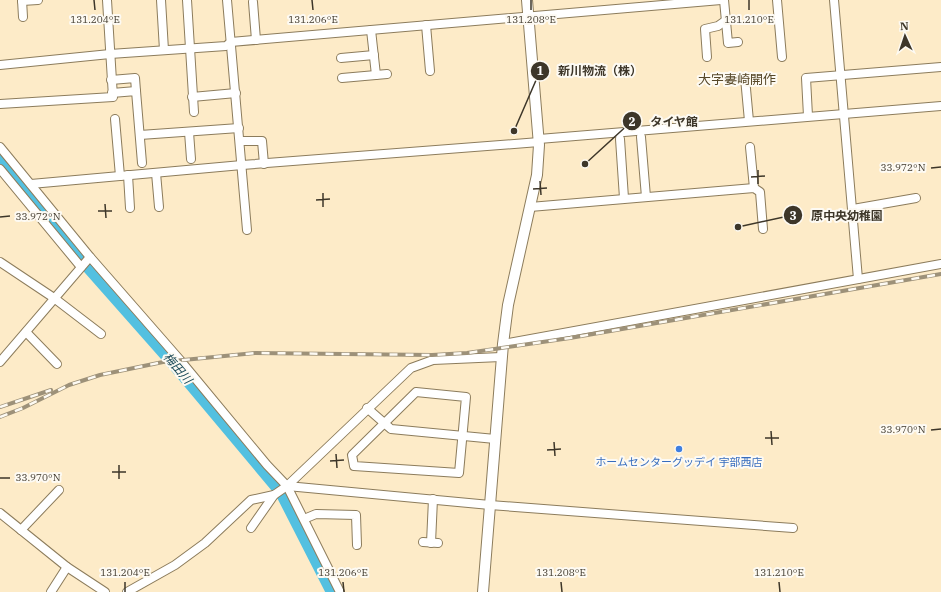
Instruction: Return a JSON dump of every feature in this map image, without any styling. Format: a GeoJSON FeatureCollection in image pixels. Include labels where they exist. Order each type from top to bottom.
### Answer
{"type":"FeatureCollection","features":[{"type":"Feature","properties":{"kind":"street"},"geometry":{"type":"LineString","coordinates":[[23,17],[22,1],[38,0]]}},
{"type":"Feature","properties":{"kind":"street"},"geometry":{"type":"LineString","coordinates":[[0,104],[113,97],[107,0]]}},
{"type":"Feature","properties":{"kind":"street"},"geometry":{"type":"LineString","coordinates":[[161,0],[164,50]]}},
{"type":"Feature","properties":{"kind":"street"},"geometry":{"type":"LineString","coordinates":[[187,0],[188,49],[194,112]]}},
{"type":"Feature","properties":{"kind":"street"},"geometry":{"type":"LineString","coordinates":[[226,0],[236,93],[247,230]]}},
{"type":"Feature","properties":{"kind":"street"},"geometry":{"type":"LineString","coordinates":[[483,592],[501,357],[508,305],[537,174],[539,140],[527,0]]}},
{"type":"Feature","properties":{"kind":"street"},"geometry":{"type":"LineString","coordinates":[[0,65],[110,54],[226,46],[231,42],[722,0],[728,43],[738,42]]}},
{"type":"Feature","properties":{"kind":"street"},"geometry":{"type":"LineString","coordinates":[[777,0],[782,57]]}},
{"type":"Feature","properties":{"kind":"street"},"geometry":{"type":"LineString","coordinates":[[834,0],[858,278]]}},
{"type":"Feature","properties":{"kind":"street"},"geometry":{"type":"LineString","coordinates":[[253,2],[256,40]]}},
{"type":"Feature","properties":{"kind":"street"},"geometry":{"type":"LineString","coordinates":[[707,57],[705,29],[718,26],[725,21]]}},
{"type":"Feature","properties":{"kind":"street"},"geometry":{"type":"LineString","coordinates":[[426,25],[430,71]]}},
{"type":"Feature","properties":{"kind":"street"},"geometry":{"type":"LineString","coordinates":[[371,30],[376,75]]}},
{"type":"Feature","properties":{"kind":"street"},"geometry":{"type":"LineString","coordinates":[[341,58],[374,55]]}},
{"type":"Feature","properties":{"kind":"street"},"geometry":{"type":"LineString","coordinates":[[808,116],[806,78],[941,66]]}},
{"type":"Feature","properties":{"kind":"street"},"geometry":{"type":"LineString","coordinates":[[342,78],[387,74]]}},
{"type":"Feature","properties":{"kind":"street"},"geometry":{"type":"LineString","coordinates":[[111,80],[135,78],[142,163]]}},
{"type":"Feature","properties":{"kind":"street"},"geometry":{"type":"LineString","coordinates":[[745,78],[749,121]]}},
{"type":"Feature","properties":{"kind":"street"},"geometry":{"type":"LineString","coordinates":[[112,93],[136,92]]}},
{"type":"Feature","properties":{"kind":"street"},"geometry":{"type":"LineString","coordinates":[[192,97],[236,93]]}},
{"type":"Feature","properties":{"kind":"street"},"geometry":{"type":"LineString","coordinates":[[30,184],[749,121],[941,106]]}},
{"type":"Feature","properties":{"kind":"street"},"geometry":{"type":"LineString","coordinates":[[115,119],[130,208]]}},
{"type":"Feature","properties":{"kind":"street"},"geometry":{"type":"LineString","coordinates":[[140,135],[239,128]]}},
{"type":"Feature","properties":{"kind":"street"},"geometry":{"type":"LineString","coordinates":[[189,132],[191,159]]}},
{"type":"Feature","properties":{"kind":"street"},"geometry":{"type":"LineString","coordinates":[[640,137],[646,197]]}},
{"type":"Feature","properties":{"kind":"street"},"geometry":{"type":"LineString","coordinates":[[620,139],[624,198]]}},
{"type":"Feature","properties":{"kind":"street"},"geometry":{"type":"LineString","coordinates":[[240,141],[262,141],[264,164]]}},
{"type":"Feature","properties":{"kind":"street"},"geometry":{"type":"LineString","coordinates":[[0,147],[21,175],[30,184],[86,262]]}},
{"type":"Feature","properties":{"kind":"street"},"geometry":{"type":"LineString","coordinates":[[750,147],[754,188]]}},
{"type":"Feature","properties":{"kind":"street"},"geometry":{"type":"LineString","coordinates":[[0,170],[180,360],[266,465],[281,490],[304,519],[340,592]]}},
{"type":"Feature","properties":{"kind":"street"},"geometry":{"type":"LineString","coordinates":[[156,172],[159,207]]}},
{"type":"Feature","properties":{"kind":"street"},"geometry":{"type":"LineString","coordinates":[[12,183],[21,175]]}},
{"type":"Feature","properties":{"kind":"street"},"geometry":{"type":"LineString","coordinates":[[530,207],[754,188],[760,192],[763,229]]}},
{"type":"Feature","properties":{"kind":"street"},"geometry":{"type":"LineString","coordinates":[[853,209],[916,198]]}},
{"type":"Feature","properties":{"kind":"street"},"geometry":{"type":"LineString","coordinates":[[0,262],[54,298],[100,334]]}},
{"type":"Feature","properties":{"kind":"street"},"geometry":{"type":"LineString","coordinates":[[0,362],[86,262]]}},
{"type":"Feature","properties":{"kind":"street"},"geometry":{"type":"LineString","coordinates":[[503,344],[941,264]]}},
{"type":"Feature","properties":{"kind":"street"},"geometry":{"type":"LineString","coordinates":[[26,332],[57,364]]}},
{"type":"Feature","properties":{"kind":"street"},"geometry":{"type":"LineString","coordinates":[[251,528],[281,490],[411,368],[433,360],[501,357]]}},
{"type":"Feature","properties":{"kind":"street"},"geometry":{"type":"LineString","coordinates":[[416,392],[466,397],[463,436],[459,473],[354,466],[352,454],[416,392]]}},
{"type":"Feature","properties":{"kind":"street"},"geometry":{"type":"LineString","coordinates":[[367,408],[383,424],[391,429],[495,439]]}},
{"type":"Feature","properties":{"kind":"street"},"geometry":{"type":"LineString","coordinates":[[21,530],[59,490]]}},
{"type":"Feature","properties":{"kind":"street"},"geometry":{"type":"LineString","coordinates":[[127,592],[175,565],[205,543],[251,500],[281,490],[433,500],[793,528]]}},
{"type":"Feature","properties":{"kind":"street"},"geometry":{"type":"LineString","coordinates":[[431,543],[433,500]]}},
{"type":"Feature","properties":{"kind":"street"},"geometry":{"type":"LineString","coordinates":[[0,513],[67,567],[105,592]]}},
{"type":"Feature","properties":{"kind":"street"},"geometry":{"type":"LineString","coordinates":[[304,519],[316,514],[356,515],[357,545]]}},
{"type":"Feature","properties":{"kind":"street"},"geometry":{"type":"LineString","coordinates":[[51,592],[67,567]]}},
{"type":"Feature","properties":{"kind":"waterway","name":"梅田川"},"geometry":{"type":"LineString","coordinates":[[0,160],[59,233],[174,363],[282,492],[333,592]]}},
{"type":"Feature","properties":{"kind":"railway"},"geometry":{"type":"LineString","coordinates":[[0,417],[23,408],[69,385],[100,375],[163,362],[255,353],[432,355],[467,353],[570,338],[941,274]]}},
{"type":"Feature","properties":{"kind":"railway"},"geometry":{"type":"LineString","coordinates":[[0,407],[51,390]]}},
{"type":"Feature","properties":{"kind":"place","name":"新川物流（株）"},"geometry":{"type":"Point","coordinates":[514,131]}},
{"type":"Feature","properties":{"kind":"place","name":"タイヤ館"},"geometry":{"type":"Point","coordinates":[585,164]}},
{"type":"Feature","properties":{"kind":"place","name":"原中央幼稚園"},"geometry":{"type":"Point","coordinates":[738,227]}},
{"type":"Feature","properties":{"kind":"place","name":"ホームセンターグッデイ 宇部西店"},"geometry":{"type":"Point","coordinates":[679,449]}},
{"type":"Feature","properties":{"kind":"district","name":"大字妻崎開作"},"geometry":{"type":"Point","coordinates":[737,79]}}]}
